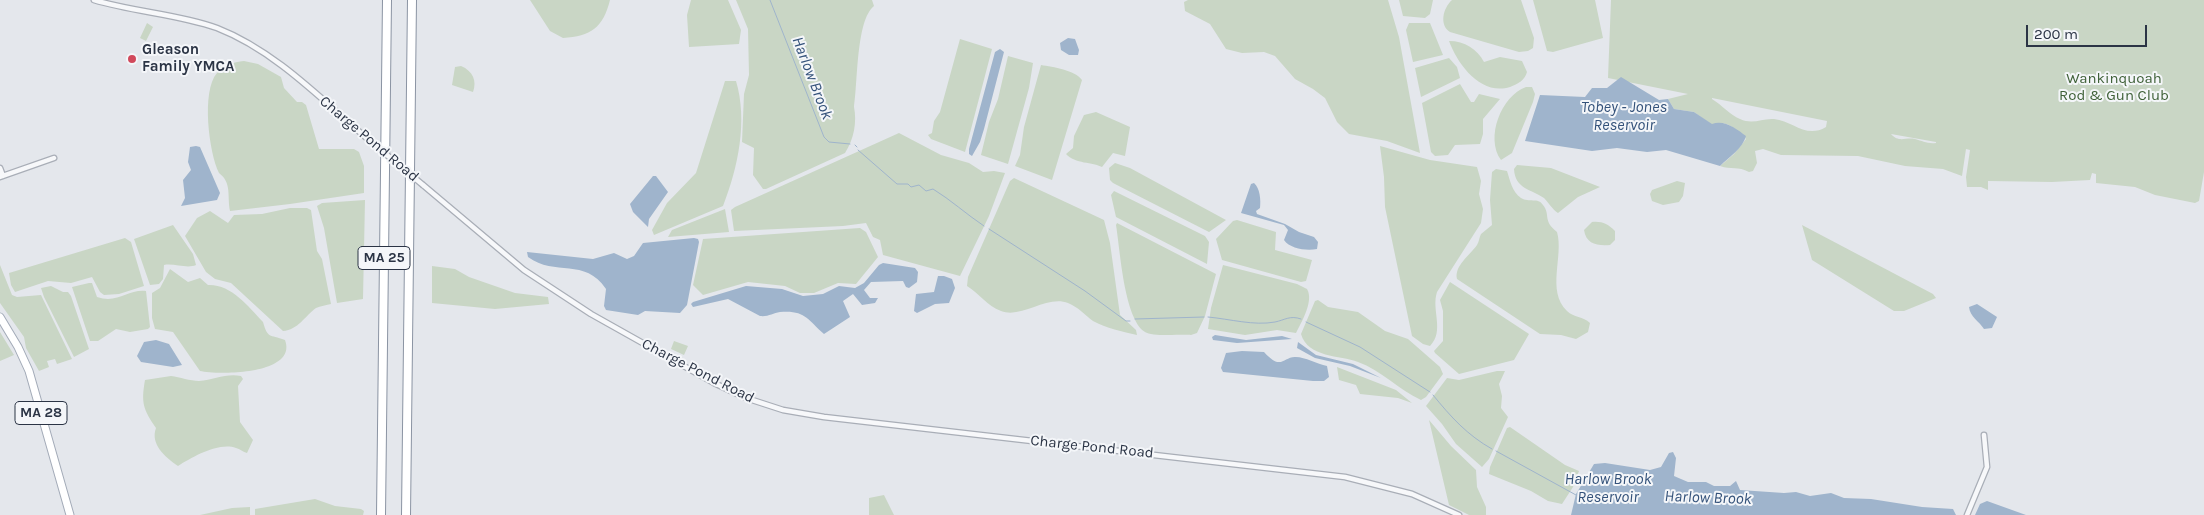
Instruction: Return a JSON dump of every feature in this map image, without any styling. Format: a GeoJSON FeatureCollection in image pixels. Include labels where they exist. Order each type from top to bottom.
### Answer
{"type":"FeatureCollection","features":[{"type":"Feature","properties":{"kind":"highway","name":"MA 25"},"geometry":{"type":"LineString","coordinates":[[381,515],[387,0]]}},
{"type":"Feature","properties":{"kind":"highway","name":"MA 25"},"geometry":{"type":"LineString","coordinates":[[406,515],[412,0]]}},
{"type":"Feature","properties":{"kind":"main road","name":"MA 28"},"geometry":{"type":"LineString","coordinates":[[0,317],[16,342],[29,371],[70,515]]}},
{"type":"Feature","properties":{"kind":"street","name":"Charge Pond Road"},"geometry":{"type":"LineString","coordinates":[[94,0],[202,24],[238,38],[274,60],[512,260],[553,291],[714,383],[762,404],[817,416],[1351,478],[1412,494],[1459,515]]}},
{"type":"Feature","properties":{"kind":"street"},"geometry":{"type":"LineString","coordinates":[[0,168],[1,176],[54,158]]}},
{"type":"Feature","properties":{"kind":"street"},"geometry":{"type":"LineString","coordinates":[[1967,515],[1987,467],[1984,435]]}},
{"type":"Feature","properties":{"kind":"green space"},"geometry":{"type":"Polygon","coordinates":[[[530,0],[610,0],[604,17],[594,29],[581,35],[563,38],[550,31],[530,0]]]}},
{"type":"Feature","properties":{"kind":"green space"},"geometry":{"type":"Polygon","coordinates":[[[691,0],[728,0],[741,30],[739,44],[689,47],[687,15],[691,0]]]}},
{"type":"Feature","properties":{"kind":"green space"},"geometry":{"type":"Polygon","coordinates":[[[736,0],[872,0],[874,6],[868,13],[861,38],[854,107],[855,124],[851,142],[845,153],[766,189],[763,189],[753,175],[754,148],[742,142],[744,94],[749,75],[748,29],[736,0]]]}},
{"type":"Feature","properties":{"kind":"green space"},"geometry":{"type":"Polygon","coordinates":[[[1188,0],[1388,0],[1399,37],[1420,153],[1387,141],[1349,134],[1337,122],[1325,98],[1295,79],[1275,56],[1264,52],[1242,53],[1226,49],[1210,24],[1185,11],[1184,2],[1188,0]]]}},
{"type":"Feature","properties":{"kind":"green space"},"geometry":{"type":"Polygon","coordinates":[[[1399,0],[1433,0],[1430,14],[1425,18],[1403,16],[1399,0]]]}},
{"type":"Feature","properties":{"kind":"green space"},"geometry":{"type":"Polygon","coordinates":[[[1452,0],[1521,0],[1534,38],[1533,48],[1528,51],[1519,52],[1450,32],[1443,21],[1446,7],[1452,0]]]}},
{"type":"Feature","properties":{"kind":"green space"},"geometry":{"type":"Polygon","coordinates":[[[1533,0],[1595,0],[1603,38],[1553,52],[1547,51],[1533,0]]]}},
{"type":"Feature","properties":{"kind":"green space","name":"Wankinquoah Rod & Gun Club"},"geometry":{"type":"Polygon","coordinates":[[[1611,0],[2204,0],[2204,172],[2199,201],[2195,203],[2155,195],[2135,187],[2096,183],[2096,174],[2092,173],[2090,180],[2052,182],[1988,181],[1988,190],[1981,187],[1967,187],[1966,177],[1970,150],[1966,149],[1962,176],[1943,169],[1905,166],[1858,156],[1781,155],[1763,149],[1755,151],[1757,163],[1753,171],[1749,172],[1724,167],[1720,166],[1734,154],[1746,139],[1735,129],[1722,123],[1712,125],[1694,112],[1674,109],[1668,99],[1688,94],[1608,78],[1611,0]],[[1712,99],[1733,115],[1745,121],[1781,120],[1812,131],[1826,127],[1827,121],[1712,99]],[[1891,134],[1899,139],[1915,139],[1936,143],[1936,142],[1891,134]]]}},
{"type":"Feature","properties":{"kind":"green space"},"geometry":{"type":"Polygon","coordinates":[[[147,23],[153,27],[146,41],[140,38],[147,23]]]}},
{"type":"Feature","properties":{"kind":"green space"},"geometry":{"type":"Polygon","coordinates":[[[1409,23],[1430,23],[1443,55],[1413,62],[1406,30],[1409,23]]]}},
{"type":"Feature","properties":{"kind":"green space"},"geometry":{"type":"Polygon","coordinates":[[[960,39],[992,49],[965,152],[931,139],[928,135],[932,133],[934,121],[940,112],[960,39]]]}},
{"type":"Feature","properties":{"kind":"green space"},"geometry":{"type":"Polygon","coordinates":[[[1449,41],[1460,42],[1470,47],[1478,53],[1484,62],[1500,57],[1522,61],[1527,72],[1526,75],[1516,85],[1499,89],[1480,83],[1458,60],[1449,41]]]}},
{"type":"Feature","properties":{"kind":"green space"},"geometry":{"type":"Polygon","coordinates":[[[1008,56],[1033,63],[1029,88],[1008,164],[981,155],[989,122],[998,99],[1008,56]]]}},
{"type":"Feature","properties":{"kind":"green space"},"geometry":{"type":"Polygon","coordinates":[[[1449,58],[1457,67],[1460,78],[1421,97],[1415,68],[1449,58]]]}},
{"type":"Feature","properties":{"kind":"green space"},"geometry":{"type":"Polygon","coordinates":[[[244,61],[258,64],[281,77],[284,88],[297,102],[302,102],[306,105],[319,149],[354,149],[359,152],[364,166],[364,193],[230,211],[226,181],[219,173],[212,151],[208,122],[209,93],[212,82],[220,70],[229,64],[244,61]]]}},
{"type":"Feature","properties":{"kind":"green space"},"geometry":{"type":"Polygon","coordinates":[[[1041,65],[1069,71],[1082,80],[1052,180],[1015,166],[1020,155],[1024,127],[1041,65]]]}},
{"type":"Feature","properties":{"kind":"green space"},"geometry":{"type":"Polygon","coordinates":[[[461,66],[469,71],[473,77],[473,92],[452,85],[455,67],[461,66]]]}},
{"type":"Feature","properties":{"kind":"green space"},"geometry":{"type":"Polygon","coordinates":[[[725,81],[736,81],[740,96],[741,128],[737,160],[723,206],[654,235],[652,230],[667,203],[696,173],[725,81]]]}},
{"type":"Feature","properties":{"kind":"green space"},"geometry":{"type":"Polygon","coordinates":[[[1460,84],[1471,102],[1474,102],[1479,94],[1500,99],[1483,119],[1483,134],[1480,144],[1455,145],[1448,155],[1435,156],[1431,152],[1422,103],[1460,84]]]}},
{"type":"Feature","properties":{"kind":"green space"},"geometry":{"type":"Polygon","coordinates":[[[1526,87],[1532,87],[1535,94],[1533,102],[1512,153],[1501,160],[1496,151],[1495,141],[1498,119],[1509,99],[1526,87]]]}},
{"type":"Feature","properties":{"kind":"green space"},"geometry":{"type":"Polygon","coordinates":[[[1096,112],[1130,127],[1125,156],[1113,153],[1102,167],[1074,160],[1066,154],[1073,148],[1074,136],[1084,115],[1096,112]]]}},
{"type":"Feature","properties":{"kind":"green space"},"geometry":{"type":"Polygon","coordinates":[[[899,133],[941,155],[969,163],[983,172],[1005,173],[989,216],[960,276],[883,255],[880,240],[873,237],[866,223],[843,226],[734,231],[731,210],[735,207],[899,133]]]}},
{"type":"Feature","properties":{"kind":"green space"},"geometry":{"type":"Polygon","coordinates":[[[1380,146],[1430,160],[1477,167],[1481,181],[1479,194],[1483,209],[1481,223],[1437,292],[1435,306],[1437,334],[1430,346],[1423,344],[1412,336],[1385,207],[1380,146]]]}},
{"type":"Feature","properties":{"kind":"green space"},"geometry":{"type":"Polygon","coordinates":[[[1115,163],[1130,168],[1226,220],[1209,232],[1113,183],[1110,180],[1109,168],[1115,163]]]}},
{"type":"Feature","properties":{"kind":"green space"},"geometry":{"type":"Polygon","coordinates":[[[1517,165],[1551,168],[1600,187],[1578,197],[1558,213],[1544,198],[1524,188],[1517,181],[1514,169],[1517,165]]]}},
{"type":"Feature","properties":{"kind":"green space"},"geometry":{"type":"Polygon","coordinates":[[[1496,169],[1507,171],[1513,189],[1521,198],[1541,203],[1545,209],[1548,221],[1557,232],[1559,252],[1556,284],[1561,303],[1567,311],[1590,323],[1588,332],[1576,339],[1561,335],[1540,334],[1457,279],[1460,265],[1477,245],[1481,234],[1492,225],[1490,200],[1492,172],[1496,169]]]}},
{"type":"Feature","properties":{"kind":"green space"},"geometry":{"type":"Polygon","coordinates":[[[1014,178],[1104,220],[1110,243],[1120,315],[1136,330],[1137,335],[1115,330],[1093,321],[1072,305],[1060,301],[1017,312],[1001,311],[991,306],[967,286],[968,277],[1010,181],[1014,178]]]}},
{"type":"Feature","properties":{"kind":"green space"},"geometry":{"type":"Polygon","coordinates":[[[1677,181],[1685,183],[1683,196],[1679,202],[1663,205],[1652,201],[1650,194],[1652,190],[1677,181]]]}},
{"type":"Feature","properties":{"kind":"green space"},"geometry":{"type":"Polygon","coordinates":[[[1114,191],[1205,236],[1209,242],[1207,264],[1116,217],[1111,195],[1114,191]]]}},
{"type":"Feature","properties":{"kind":"green space"},"geometry":{"type":"Polygon","coordinates":[[[365,200],[363,299],[337,303],[324,228],[317,206],[322,203],[365,200]]]}},
{"type":"Feature","properties":{"kind":"green space"},"geometry":{"type":"Polygon","coordinates":[[[290,208],[307,208],[311,210],[317,251],[322,259],[331,304],[316,308],[293,328],[283,331],[231,283],[215,279],[206,272],[185,236],[197,218],[210,211],[228,223],[234,215],[262,214],[290,208]]]}},
{"type":"Feature","properties":{"kind":"green space"},"geometry":{"type":"Polygon","coordinates":[[[725,209],[729,232],[668,237],[672,230],[725,209]]]}},
{"type":"Feature","properties":{"kind":"green space"},"geometry":{"type":"Polygon","coordinates":[[[1237,220],[1276,232],[1275,250],[1312,260],[1306,281],[1301,282],[1222,260],[1216,239],[1233,221],[1237,220]]]}},
{"type":"Feature","properties":{"kind":"green space"},"geometry":{"type":"Polygon","coordinates":[[[1592,222],[1605,223],[1615,231],[1615,240],[1610,245],[1593,243],[1587,238],[1584,230],[1592,222]]]}},
{"type":"Feature","properties":{"kind":"green space"},"geometry":{"type":"Polygon","coordinates":[[[1117,223],[1216,274],[1205,316],[1197,333],[1191,335],[1149,334],[1138,325],[1132,313],[1124,283],[1117,223]]]}},
{"type":"Feature","properties":{"kind":"green space"},"geometry":{"type":"Polygon","coordinates":[[[173,225],[193,254],[196,265],[164,265],[163,279],[159,284],[150,285],[134,239],[173,225]]]}},
{"type":"Feature","properties":{"kind":"green space"},"geometry":{"type":"Polygon","coordinates":[[[1802,225],[1933,294],[1936,298],[1904,311],[1894,311],[1812,260],[1802,225]]]}},
{"type":"Feature","properties":{"kind":"green space"},"geometry":{"type":"Polygon","coordinates":[[[860,228],[866,232],[878,257],[856,284],[838,283],[814,293],[800,293],[785,286],[748,282],[703,295],[693,285],[703,239],[860,228]]]}},
{"type":"Feature","properties":{"kind":"green space"},"geometry":{"type":"Polygon","coordinates":[[[125,238],[131,242],[144,286],[119,294],[104,295],[100,292],[92,277],[71,283],[48,281],[15,292],[11,285],[9,273],[125,238]]]}},
{"type":"Feature","properties":{"kind":"green space"},"geometry":{"type":"Polygon","coordinates":[[[0,265],[12,295],[17,297],[41,295],[72,359],[57,364],[55,359],[47,361],[49,367],[39,371],[26,348],[24,337],[0,303],[0,265]]]}},
{"type":"Feature","properties":{"kind":"green space"},"geometry":{"type":"Polygon","coordinates":[[[1223,265],[1297,284],[1307,289],[1309,294],[1308,305],[1296,333],[1277,330],[1245,335],[1208,329],[1211,308],[1223,265]]]}},
{"type":"Feature","properties":{"kind":"green space"},"geometry":{"type":"Polygon","coordinates":[[[432,266],[455,269],[469,277],[515,293],[548,297],[549,304],[495,309],[432,303],[432,266]]]}},
{"type":"Feature","properties":{"kind":"green space"},"geometry":{"type":"Polygon","coordinates":[[[170,269],[188,282],[200,278],[208,285],[224,288],[232,292],[263,322],[268,334],[285,340],[286,352],[280,360],[269,366],[254,370],[223,373],[200,371],[173,332],[155,329],[152,318],[152,293],[160,288],[170,269]]]}},
{"type":"Feature","properties":{"kind":"green space"},"geometry":{"type":"Polygon","coordinates":[[[1450,282],[1529,334],[1514,360],[1459,374],[1435,353],[1434,351],[1443,341],[1443,311],[1440,300],[1450,282]]]}},
{"type":"Feature","properties":{"kind":"green space"},"geometry":{"type":"Polygon","coordinates":[[[92,283],[97,297],[104,299],[146,291],[150,327],[130,332],[116,329],[98,341],[90,341],[72,287],[92,283]]]}},
{"type":"Feature","properties":{"kind":"green space"},"geometry":{"type":"Polygon","coordinates":[[[51,286],[63,292],[68,292],[71,296],[89,349],[74,357],[41,288],[51,286]]]}},
{"type":"Feature","properties":{"kind":"green space"},"geometry":{"type":"Polygon","coordinates":[[[1318,300],[1328,307],[1358,312],[1385,331],[1408,339],[1440,367],[1443,374],[1426,397],[1421,400],[1358,362],[1317,352],[1310,348],[1301,334],[1315,301],[1318,300]]]}},
{"type":"Feature","properties":{"kind":"green space"},"geometry":{"type":"Polygon","coordinates":[[[0,332],[14,355],[0,361],[0,332]]]}},
{"type":"Feature","properties":{"kind":"green space"},"geometry":{"type":"Polygon","coordinates":[[[674,341],[688,346],[684,355],[671,349],[674,341]]]}},
{"type":"Feature","properties":{"kind":"green space"},"geometry":{"type":"Polygon","coordinates":[[[1337,367],[1396,390],[1412,403],[1398,398],[1360,394],[1356,385],[1339,380],[1337,367]]]}},
{"type":"Feature","properties":{"kind":"green space"},"geometry":{"type":"Polygon","coordinates":[[[1497,371],[1505,371],[1499,384],[1502,396],[1501,408],[1508,417],[1489,459],[1482,467],[1456,444],[1426,406],[1447,378],[1459,380],[1497,371]]]}},
{"type":"Feature","properties":{"kind":"green space"},"geometry":{"type":"Polygon","coordinates":[[[230,375],[241,376],[243,379],[238,386],[240,422],[253,440],[247,453],[236,448],[221,447],[206,451],[178,466],[168,459],[157,445],[155,439],[156,428],[148,416],[143,400],[145,380],[171,376],[199,381],[230,375]]]}},
{"type":"Feature","properties":{"kind":"green space"},"geometry":{"type":"Polygon","coordinates":[[[1429,420],[1451,446],[1476,470],[1477,487],[1486,507],[1486,515],[1469,515],[1449,505],[1429,420]]]}},
{"type":"Feature","properties":{"kind":"green space"},"geometry":{"type":"Polygon","coordinates":[[[1510,427],[1565,465],[1579,471],[1573,487],[1562,504],[1548,501],[1531,491],[1489,474],[1490,467],[1507,428],[1510,427]]]}},
{"type":"Feature","properties":{"kind":"green space"},"geometry":{"type":"Polygon","coordinates":[[[884,495],[894,515],[869,515],[869,498],[884,495]]]}},
{"type":"Feature","properties":{"kind":"green space"},"geometry":{"type":"Polygon","coordinates":[[[315,499],[335,506],[361,509],[364,511],[363,515],[255,515],[255,509],[315,499]]]}},
{"type":"Feature","properties":{"kind":"green space"},"geometry":{"type":"Polygon","coordinates":[[[250,507],[250,515],[200,515],[232,508],[250,507]]]}},
{"type":"Feature","properties":{"kind":"water"},"geometry":{"type":"Polygon","coordinates":[[[1068,38],[1075,39],[1079,50],[1078,55],[1069,55],[1061,50],[1060,43],[1068,38]]]}},
{"type":"Feature","properties":{"kind":"water"},"geometry":{"type":"Polygon","coordinates":[[[1000,49],[1004,52],[984,129],[980,142],[972,156],[969,154],[969,149],[995,52],[1000,49]]]}},
{"type":"Feature","properties":{"kind":"water","name":"Tobey - Jones Reservoir"},"geometry":{"type":"Polygon","coordinates":[[[1621,77],[1659,100],[1668,99],[1674,109],[1694,112],[1712,124],[1726,124],[1739,130],[1746,136],[1739,148],[1720,166],[1666,150],[1647,152],[1617,148],[1592,151],[1525,141],[1540,95],[1585,97],[1592,88],[1607,88],[1621,77]]]}},
{"type":"Feature","properties":{"kind":"water"},"geometry":{"type":"Polygon","coordinates":[[[190,147],[200,147],[220,193],[217,200],[181,206],[185,198],[183,180],[191,170],[188,162],[190,147]]]}},
{"type":"Feature","properties":{"kind":"water"},"geometry":{"type":"Polygon","coordinates":[[[653,176],[656,176],[668,192],[649,219],[648,227],[633,212],[630,204],[653,176]]]}},
{"type":"Feature","properties":{"kind":"water"},"geometry":{"type":"Polygon","coordinates":[[[1254,183],[1258,188],[1260,198],[1260,208],[1256,211],[1257,214],[1314,237],[1318,242],[1317,249],[1308,250],[1294,247],[1284,240],[1288,230],[1284,225],[1241,213],[1251,184],[1254,183]]]}},
{"type":"Feature","properties":{"kind":"water"},"geometry":{"type":"Polygon","coordinates":[[[698,239],[699,242],[687,305],[680,313],[645,311],[638,315],[606,310],[604,306],[606,289],[598,279],[589,273],[579,270],[538,263],[528,257],[527,252],[593,259],[614,253],[627,259],[634,256],[643,243],[698,239]]]}},
{"type":"Feature","properties":{"kind":"water"},"geometry":{"type":"Polygon","coordinates":[[[883,263],[915,268],[918,272],[917,282],[909,288],[906,287],[903,281],[871,282],[864,290],[870,298],[878,298],[875,303],[862,305],[853,294],[843,301],[850,317],[824,334],[809,320],[795,312],[780,312],[760,316],[728,299],[693,307],[691,304],[746,286],[782,289],[803,296],[823,294],[839,286],[855,288],[864,283],[879,265],[883,263]]]}},
{"type":"Feature","properties":{"kind":"water"},"geometry":{"type":"Polygon","coordinates":[[[938,276],[952,279],[955,288],[949,303],[935,304],[917,313],[914,311],[916,294],[934,292],[938,276]]]}},
{"type":"Feature","properties":{"kind":"water"},"geometry":{"type":"Polygon","coordinates":[[[1977,304],[1997,317],[1992,328],[1984,329],[1971,314],[1969,307],[1977,304]]]}},
{"type":"Feature","properties":{"kind":"water"},"geometry":{"type":"Polygon","coordinates":[[[1215,335],[1246,340],[1282,336],[1292,339],[1237,343],[1213,340],[1212,337],[1215,335]]]}},
{"type":"Feature","properties":{"kind":"water"},"geometry":{"type":"Polygon","coordinates":[[[156,340],[169,344],[182,365],[173,367],[141,362],[137,356],[144,342],[156,340]]]}},
{"type":"Feature","properties":{"kind":"water"},"geometry":{"type":"Polygon","coordinates":[[[1298,342],[1316,355],[1353,364],[1381,378],[1350,366],[1315,358],[1297,348],[1298,342]]]}},
{"type":"Feature","properties":{"kind":"water"},"geometry":{"type":"Polygon","coordinates":[[[1242,351],[1264,352],[1270,358],[1279,362],[1292,357],[1303,358],[1327,366],[1329,377],[1324,381],[1313,381],[1223,372],[1221,368],[1226,353],[1242,351]]]}},
{"type":"Feature","properties":{"kind":"water","name":"Harlow Brook Reservoir"},"geometry":{"type":"Polygon","coordinates":[[[1673,452],[1676,458],[1674,476],[1688,482],[1706,482],[1714,486],[1730,486],[1736,481],[1740,490],[1796,492],[1810,496],[1831,493],[1844,498],[1871,499],[1922,507],[1953,509],[1956,515],[1571,515],[1576,494],[1594,464],[1605,463],[1650,470],[1661,467],[1669,453],[1673,452]]]}},
{"type":"Feature","properties":{"kind":"water"},"geometry":{"type":"Polygon","coordinates":[[[1987,501],[2026,515],[1975,515],[1980,504],[1987,501]]]}},
{"type":"Feature","properties":{"kind":"waterway","name":"Harlow Brook"},"geometry":{"type":"LineString","coordinates":[[770,0],[824,137],[829,142],[850,144]]}},
{"type":"Feature","properties":{"kind":"waterway","name":"Harlow Brook"},"geometry":{"type":"LineString","coordinates":[[858,150],[897,184],[908,184],[911,187],[919,185],[926,191],[933,189],[984,226]]}},
{"type":"Feature","properties":{"kind":"waterway","name":"Harlow Brook"},"geometry":{"type":"LineString","coordinates":[[989,229],[1085,291],[1126,321],[1130,321]]}},
{"type":"Feature","properties":{"kind":"waterway","name":"Harlow Brook"},"geometry":{"type":"LineString","coordinates":[[1135,319],[1204,317]]}},
{"type":"Feature","properties":{"kind":"waterway","name":"Harlow Brook"},"geometry":{"type":"LineString","coordinates":[[1208,317],[1259,323],[1291,318],[1301,319]]}},
{"type":"Feature","properties":{"kind":"waterway","name":"Harlow Brook"},"geometry":{"type":"LineString","coordinates":[[1306,322],[1360,347],[1430,392]]}},
{"type":"Feature","properties":{"kind":"waterway","name":"Harlow Brook"},"geometry":{"type":"LineString","coordinates":[[1433,395],[1460,425],[1492,449]]}},
{"type":"Feature","properties":{"kind":"waterway","name":"Harlow Brook"},"geometry":{"type":"LineString","coordinates":[[1496,451],[1576,495]]}},
{"type":"Feature","properties":{"kind":"place","name":"Gleason Family YMCA"},"geometry":{"type":"Point","coordinates":[132,59]}}]}
